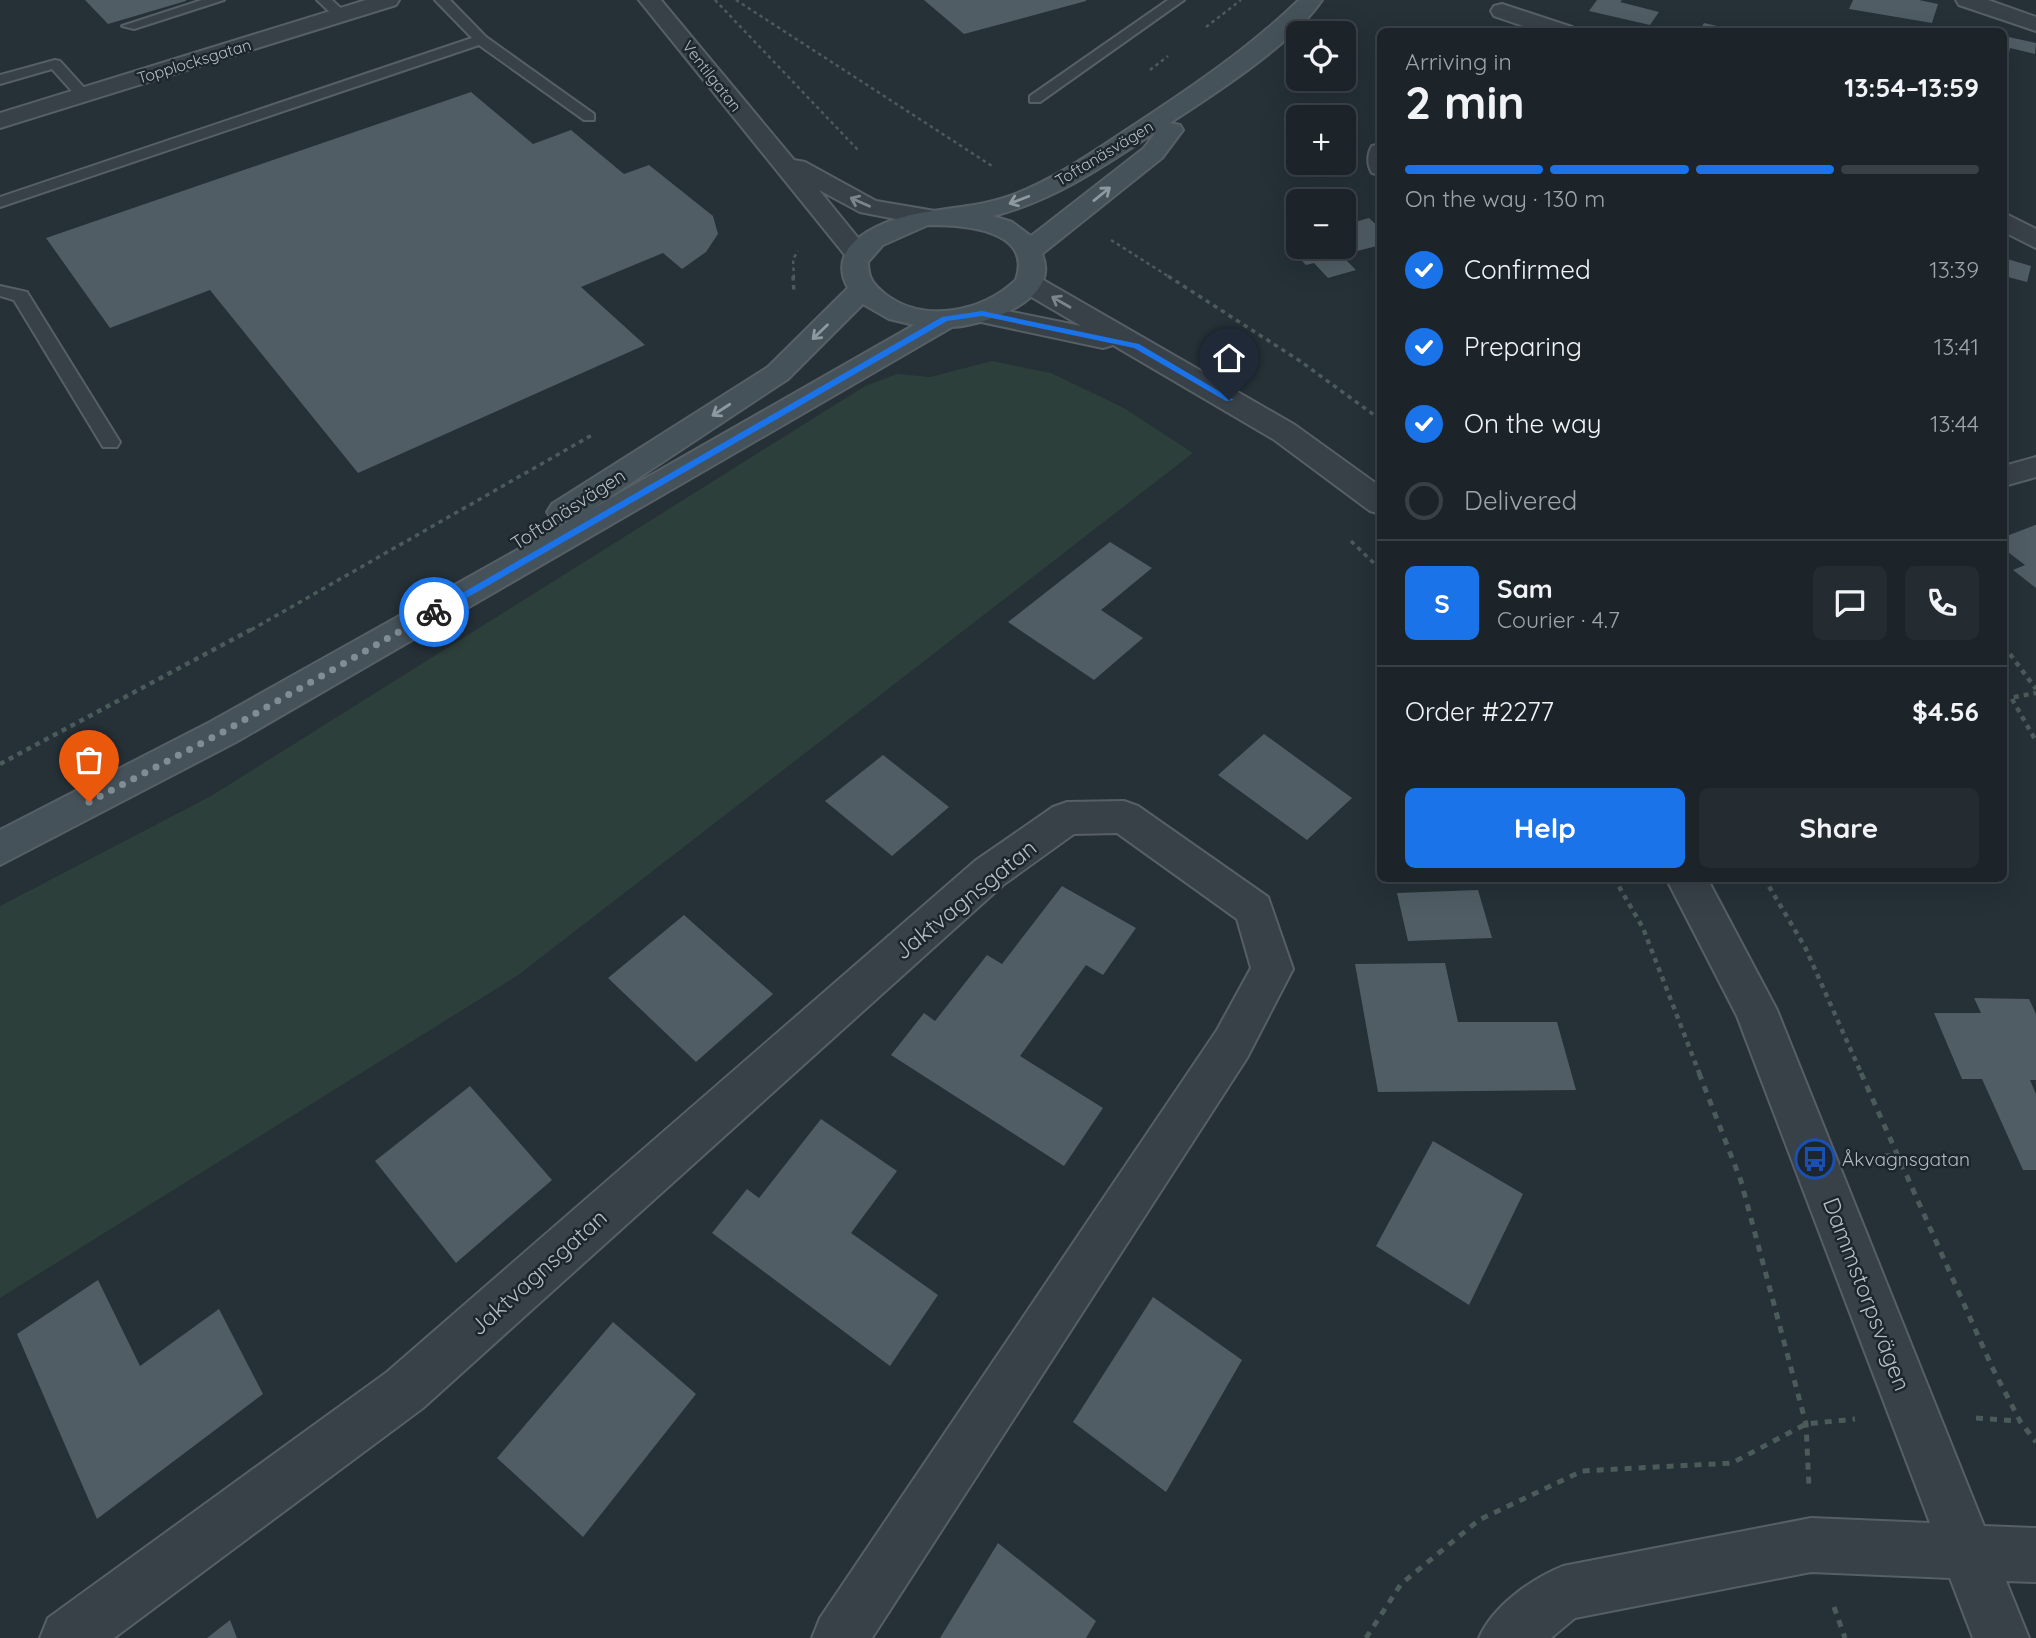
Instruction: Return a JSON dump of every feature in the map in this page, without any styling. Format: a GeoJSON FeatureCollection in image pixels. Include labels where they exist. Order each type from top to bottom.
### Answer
{"type":"FeatureCollection","features":[{"type":"Feature","properties":{"kind":"street","name":"Topplocksgatan"},"geometry":{"type":"LineString","coordinates":[[0,121],[83,95],[333,7],[388,0]]}},
{"type":"Feature","properties":{"kind":"street","name":"Ventilgatan"},"geometry":{"type":"LineString","coordinates":[[650,0],[772,153],[858,254]]}},
{"type":"Feature","properties":{"kind":"street","name":"Toftanäsvägen"},"geometry":{"type":"LineString","coordinates":[[959,217],[1019,201],[1076,174],[1204,90],[1276,34],[1311,0]]}},
{"type":"Feature","properties":{"kind":"street"},"geometry":{"type":"LineString","coordinates":[[1967,0],[2036,24]]}},
{"type":"Feature","properties":{"kind":"street"},"geometry":{"type":"LineString","coordinates":[[1488,28],[1507,6],[1554,28]]}},
{"type":"Feature","properties":{"kind":"street","name":"Toftanäsvägen"},"geometry":{"type":"LineString","coordinates":[[858,254],[872,238],[895,225],[926,218],[959,217],[988,222],[1010,232],[1029,251],[1153,153],[1204,90]]}},
{"type":"Feature","properties":{"kind":"street","name":"Ventilgatan"},"geometry":{"type":"LineString","coordinates":[[772,153],[869,207],[926,218]]}},
{"type":"Feature","properties":{"kind":"street"},"geometry":{"type":"LineString","coordinates":[[2007,223],[2036,240]]}},
{"type":"Feature","properties":{"kind":"street"},"geometry":{"type":"LineString","coordinates":[[1029,251],[1033,267],[1028,283],[1284,432],[1377,500]]}},
{"type":"Feature","properties":{"kind":"street"},"geometry":{"type":"LineString","coordinates":[[858,254],[854,272],[862,290]]}},
{"type":"Feature","properties":{"kind":"street","name":"Toftanäsvägen"},"geometry":{"type":"LineString","coordinates":[[223,732],[778,373],[862,290],[886,308],[917,317],[945,319],[982,314],[1012,300],[1028,283]]}},
{"type":"Feature","properties":{"kind":"street"},"geometry":{"type":"LineString","coordinates":[[982,314],[1136,346]]}},
{"type":"Feature","properties":{"kind":"street","name":"Toftanäsvägen"},"geometry":{"type":"LineString","coordinates":[[0,849],[223,732],[800,405],[945,319]]}},
{"type":"Feature","properties":{"kind":"street"},"geometry":{"type":"LineString","coordinates":[[2007,475],[2036,467]]}},
{"type":"Feature","properties":{"kind":"street","name":"Jaktvagnsgatan"},"geometry":{"type":"LineString","coordinates":[[68,1638],[405,1390],[989,873],[1067,818],[1124,817],[1254,909],[1272,969],[1232,1044],[840,1638]]}},
{"type":"Feature","properties":{"kind":"street","name":"Dammstorpsvägen"},"geometry":{"type":"LineString","coordinates":[[1688,882],[1756,1010],[2001,1638]]}},
{"type":"Feature","properties":{"kind":"street"},"geometry":{"type":"LineString","coordinates":[[1507,1638],[1563,1593],[1811,1545],[2036,1555]]}},
{"type":"Feature","properties":{"kind":"lane"},"geometry":{"type":"LineString","coordinates":[[129,26],[217,0]]}},
{"type":"Feature","properties":{"kind":"lane"},"geometry":{"type":"LineString","coordinates":[[442,0],[481,40],[589,117]]}},
{"type":"Feature","properties":{"kind":"lane"},"geometry":{"type":"LineString","coordinates":[[1035,99],[1177,0]]}},
{"type":"Feature","properties":{"kind":"lane"},"geometry":{"type":"LineString","coordinates":[[0,202],[481,40]]}},
{"type":"Feature","properties":{"kind":"lane"},"geometry":{"type":"LineString","coordinates":[[0,80],[55,64],[83,95]]}},
{"type":"Feature","properties":{"kind":"lane"},"geometry":{"type":"LineString","coordinates":[[0,291],[21,296],[110,442]]}},
{"type":"Feature","properties":{"kind":"path"},"geometry":{"type":"LineString","coordinates":[[715,0],[864,157]]}},
{"type":"Feature","properties":{"kind":"path"},"geometry":{"type":"LineString","coordinates":[[736,0],[996,168]]}},
{"type":"Feature","properties":{"kind":"path"},"geometry":{"type":"LineString","coordinates":[[1101,234],[1300,361],[1377,417]]}},
{"type":"Feature","properties":{"kind":"path"},"geometry":{"type":"LineString","coordinates":[[0,764],[238,637],[601,429]]}},
{"type":"Feature","properties":{"kind":"path"},"geometry":{"type":"LineString","coordinates":[[1342,533],[1377,566]]}},
{"type":"Feature","properties":{"kind":"path"},"geometry":{"type":"LineString","coordinates":[[2007,650],[2036,691],[2007,699]]}},
{"type":"Feature","properties":{"kind":"path"},"geometry":{"type":"LineString","coordinates":[[2012,699],[2036,741]]}},
{"type":"Feature","properties":{"kind":"path"},"geometry":{"type":"LineString","coordinates":[[1617,882],[1643,928],[1741,1181],[1806,1424],[1811,1545],[1845,1638]]}},
{"type":"Feature","properties":{"kind":"path"},"geometry":{"type":"LineString","coordinates":[[1766,882],[1805,947],[1992,1367],[2020,1421],[2036,1442]]}},
{"type":"Feature","properties":{"kind":"path"},"geometry":{"type":"LineString","coordinates":[[1866,1157],[1898,1155]]}},
{"type":"Feature","properties":{"kind":"path"},"geometry":{"type":"LineString","coordinates":[[1366,1638],[1401,1584],[1479,1520],[1582,1471],[1732,1463],[1806,1424],[1913,1413],[2020,1421]]}},
{"type":"Feature","properties":{"kind":"green space"},"geometry":{"type":"Polygon","coordinates":[[[992,361],[1051,373],[1124,408],[1193,453],[517,976],[0,1298],[0,906],[211,796],[865,386],[897,374],[930,377],[992,361]]]}},
{"type":"Feature","properties":{"kind":"building"},"geometry":{"type":"Polygon","coordinates":[[[85,0],[186,0],[186,1],[108,24],[85,0]]]}},
{"type":"Feature","properties":{"kind":"building"},"geometry":{"type":"Polygon","coordinates":[[[924,0],[1086,0],[1086,1],[964,34],[924,0]]]}},
{"type":"Feature","properties":{"kind":"building"},"geometry":{"type":"Polygon","coordinates":[[[1597,0],[1622,0],[1620,2],[1659,12],[1650,25],[1589,11],[1597,0]]]}},
{"type":"Feature","properties":{"kind":"building"},"geometry":{"type":"Polygon","coordinates":[[[1853,0],[1919,0],[1938,4],[1932,23],[1849,9],[1853,0]]]}},
{"type":"Feature","properties":{"kind":"building"},"geometry":{"type":"Polygon","coordinates":[[[1704,23],[1726,28],[1701,28],[1704,23]]]}},
{"type":"Feature","properties":{"kind":"building"},"geometry":{"type":"Polygon","coordinates":[[[2007,37],[2036,43],[2035,54],[2010,48],[2007,63],[2007,37]]]}},
{"type":"Feature","properties":{"kind":"building"},"geometry":{"type":"Polygon","coordinates":[[[471,92],[533,144],[571,130],[624,174],[649,165],[713,216],[718,234],[706,252],[682,269],[663,253],[581,287],[645,345],[358,473],[210,290],[110,328],[46,238],[471,92]]]}},
{"type":"Feature","properties":{"kind":"building"},"geometry":{"type":"Polygon","coordinates":[[[1369,218],[1377,225],[1377,246],[1356,251],[1356,222],[1369,218]]]}},
{"type":"Feature","properties":{"kind":"building"},"geometry":{"type":"Polygon","coordinates":[[[1300,259],[1345,259],[1356,270],[1328,278],[1314,263],[1306,265],[1300,259]]]}},
{"type":"Feature","properties":{"kind":"building"},"geometry":{"type":"Polygon","coordinates":[[[2007,259],[2031,266],[2027,282],[2007,277],[2007,259]]]}},
{"type":"Feature","properties":{"kind":"building"},"geometry":{"type":"Polygon","coordinates":[[[2036,525],[2036,588],[2013,570],[2025,565],[2007,551],[2007,536],[2036,525]]]}},
{"type":"Feature","properties":{"kind":"building"},"geometry":{"type":"Polygon","coordinates":[[[1110,542],[1152,568],[1101,610],[1143,638],[1094,680],[1008,622],[1110,542]]]}},
{"type":"Feature","properties":{"kind":"building"},"geometry":{"type":"Polygon","coordinates":[[[1264,734],[1352,798],[1307,840],[1218,775],[1264,734]]]}},
{"type":"Feature","properties":{"kind":"building"},"geometry":{"type":"Polygon","coordinates":[[[883,755],[949,807],[892,856],[825,801],[883,755]]]}},
{"type":"Feature","properties":{"kind":"building"},"geometry":{"type":"Polygon","coordinates":[[[1062,886],[1136,928],[1103,975],[1086,965],[1020,1056],[1103,1108],[1064,1166],[891,1055],[924,1013],[935,1021],[987,955],[1002,964],[1062,886]]]}},
{"type":"Feature","properties":{"kind":"building"},"geometry":{"type":"Polygon","coordinates":[[[1478,890],[1492,938],[1408,941],[1397,893],[1478,890]]]}},
{"type":"Feature","properties":{"kind":"building"},"geometry":{"type":"Polygon","coordinates":[[[684,915],[773,994],[696,1062],[608,978],[684,915]]]}},
{"type":"Feature","properties":{"kind":"building"},"geometry":{"type":"Polygon","coordinates":[[[1445,963],[1458,1022],[1557,1022],[1576,1090],[1378,1092],[1355,964],[1445,963]]]}},
{"type":"Feature","properties":{"kind":"building"},"geometry":{"type":"Polygon","coordinates":[[[1974,998],[2029,999],[2036,1014],[2036,1080],[2030,1080],[2036,1094],[2036,1170],[2023,1170],[1982,1079],[1962,1079],[1934,1013],[1981,1013],[1974,998]]]}},
{"type":"Feature","properties":{"kind":"building"},"geometry":{"type":"Polygon","coordinates":[[[470,1086],[552,1180],[456,1263],[375,1161],[470,1086]]]}},
{"type":"Feature","properties":{"kind":"building"},"geometry":{"type":"Polygon","coordinates":[[[821,1119],[897,1171],[851,1233],[938,1295],[890,1366],[712,1233],[747,1189],[759,1198],[821,1119]]]}},
{"type":"Feature","properties":{"kind":"building"},"geometry":{"type":"Polygon","coordinates":[[[1433,1141],[1523,1194],[1469,1305],[1376,1246],[1433,1141]]]}},
{"type":"Feature","properties":{"kind":"building"},"geometry":{"type":"Polygon","coordinates":[[[98,1280],[140,1366],[219,1309],[263,1394],[97,1519],[17,1334],[98,1280]]]}},
{"type":"Feature","properties":{"kind":"building"},"geometry":{"type":"Polygon","coordinates":[[[1153,1297],[1242,1360],[1166,1492],[1073,1422],[1153,1297]]]}},
{"type":"Feature","properties":{"kind":"building"},"geometry":{"type":"Polygon","coordinates":[[[613,1322],[696,1394],[583,1537],[497,1458],[613,1322]]]}},
{"type":"Feature","properties":{"kind":"building"},"geometry":{"type":"Polygon","coordinates":[[[998,1543],[1096,1621],[1086,1638],[940,1638],[998,1543]]]}},
{"type":"Feature","properties":{"kind":"building"},"geometry":{"type":"Polygon","coordinates":[[[230,1620],[237,1638],[207,1638],[230,1620]]]}},
{"type":"Feature","properties":{"kind":"way so far"},"geometry":{"type":"LineString","coordinates":[[89,802],[223,732],[434,612]]}},
{"type":"Feature","properties":{"kind":"place","name":"Åkvagnsgatan"},"geometry":{"type":"Point","coordinates":[1815,1159]}},
{"type":"Feature","properties":{"kind":"route"},"geometry":{"type":"LineString","coordinates":[[434,612],[812,398],[945,319],[982,314],[1136,346],[1229,400]]}}]}
